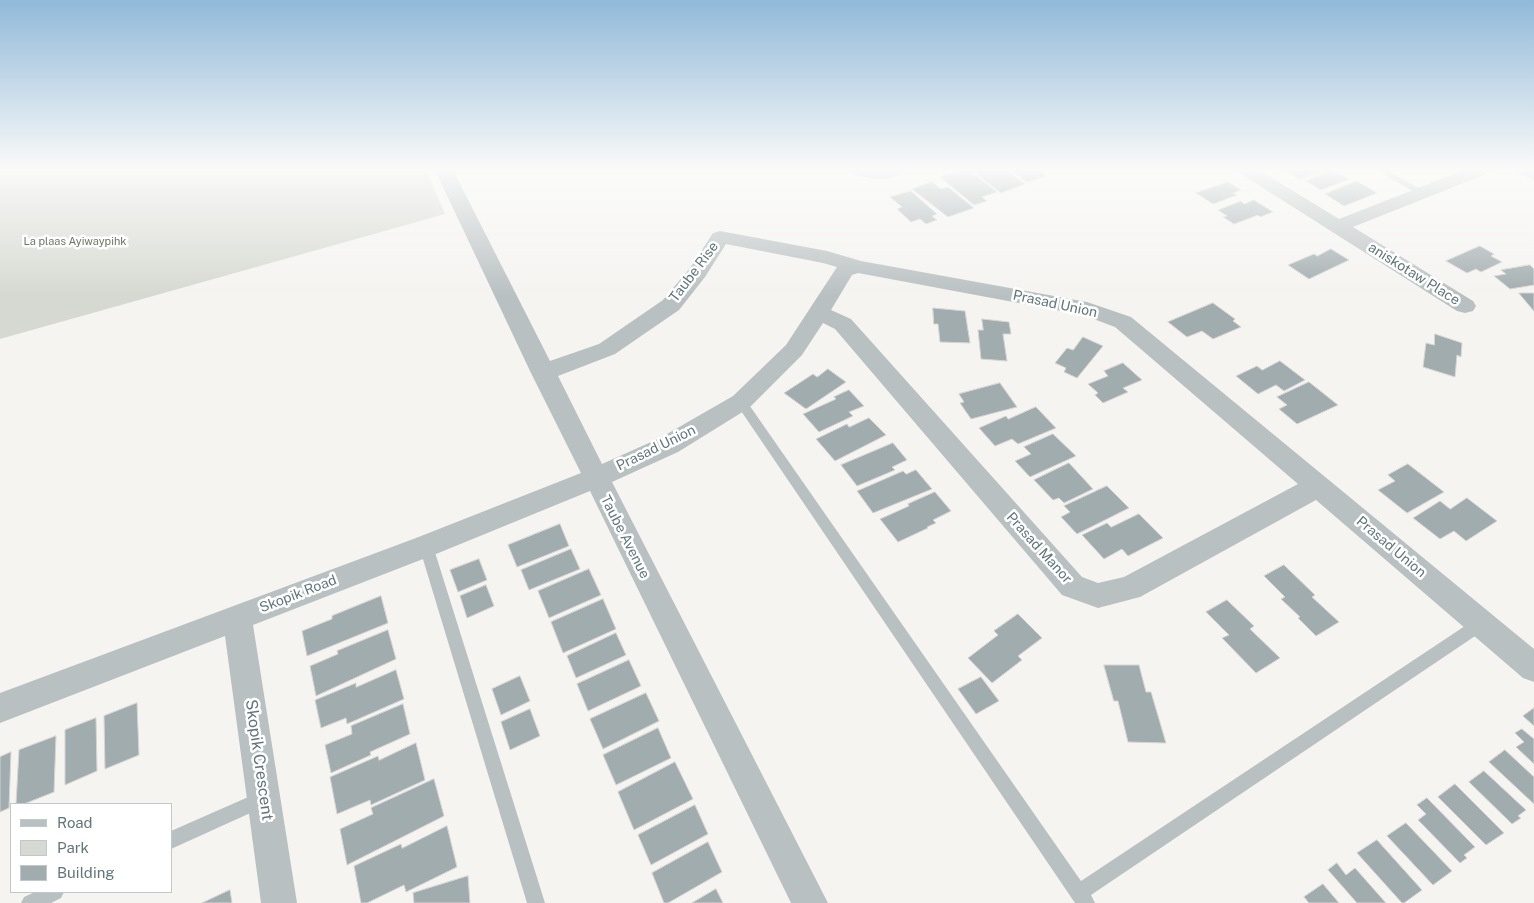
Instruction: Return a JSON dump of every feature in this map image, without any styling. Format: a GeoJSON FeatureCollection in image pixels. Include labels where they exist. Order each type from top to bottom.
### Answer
{"type":"FeatureCollection","features":[{"type":"Feature","properties":{"kind":"street","name":"Taube Avenue"},"geometry":{"type":"LineString","coordinates":[[465,212],[508,296],[542,371],[595,478],[810,903]]}},
{"type":"Feature","properties":{"kind":"street","name":"aniskotaw Place"},"geometry":{"type":"LineString","coordinates":[[1315,212],[1465,306]]}},
{"type":"Feature","properties":{"kind":"street"},"geometry":{"type":"LineString","coordinates":[[1338,226],[1373,212]]}},
{"type":"Feature","properties":{"kind":"street","name":"Taube Rise"},"geometry":{"type":"LineString","coordinates":[[542,371],[562,367],[607,349],[670,305],[698,272],[720,237],[827,257],[858,267]]}},
{"type":"Feature","properties":{"kind":"street","name":"Prasad Union"},"geometry":{"type":"LineString","coordinates":[[595,478],[669,446],[741,402],[794,350],[819,313],[834,284],[845,270],[858,267],[1087,309],[1123,322],[1534,668]]}},
{"type":"Feature","properties":{"kind":"street","name":"Prasad Manor"},"geometry":{"type":"LineString","coordinates":[[819,313],[843,324],[1072,586],[1098,596],[1130,588],[1318,486]]}},
{"type":"Feature","properties":{"kind":"street","name":"Skopik Road"},"geometry":{"type":"LineString","coordinates":[[0,708],[426,546],[595,478]]}},
{"type":"Feature","properties":{"kind":"street","name":"Skopik Crescent"},"geometry":{"type":"LineString","coordinates":[[237,617],[279,903]]}},
{"type":"Feature","properties":{"kind":"lane"},"geometry":{"type":"LineString","coordinates":[[741,402],[1082,898],[1482,623]]}},
{"type":"Feature","properties":{"kind":"lane"},"geometry":{"type":"LineString","coordinates":[[426,546],[536,903]]}},
{"type":"Feature","properties":{"kind":"lane"},"geometry":{"type":"LineString","coordinates":[[172,840],[265,798]]}},
{"type":"Feature","properties":{"kind":"lane"},"geometry":{"type":"LineString","coordinates":[[30,903],[53,893]]}},
{"type":"Feature","properties":{"kind":"green space","name":"La plaas Ayiwaypihk"},"geometry":{"type":"Polygon","coordinates":[[[0,212],[444,212],[445,214],[0,339],[0,212]]]}},
{"type":"Feature","properties":{"kind":"building"},"geometry":{"type":"Polygon","coordinates":[[[900,212],[935,212],[937,214],[932,216],[937,220],[926,224],[920,219],[911,222],[900,212]]]}},
{"type":"Feature","properties":{"kind":"building"},"geometry":{"type":"Polygon","coordinates":[[[942,212],[962,212],[948,217],[942,212]]]}},
{"type":"Feature","properties":{"kind":"building"},"geometry":{"type":"Polygon","coordinates":[[[1221,212],[1273,212],[1260,217],[1258,215],[1234,224],[1223,217],[1227,216],[1221,212]]]}},
{"type":"Feature","properties":{"kind":"building"},"geometry":{"type":"Polygon","coordinates":[[[1480,246],[1494,254],[1491,256],[1502,262],[1481,272],[1476,269],[1467,273],[1446,261],[1480,246]]]}},
{"type":"Feature","properties":{"kind":"building"},"geometry":{"type":"Polygon","coordinates":[[[1331,249],[1349,260],[1309,279],[1288,265],[1314,254],[1317,256],[1331,249]]]}},
{"type":"Feature","properties":{"kind":"building"},"geometry":{"type":"Polygon","coordinates":[[[1530,265],[1534,269],[1534,285],[1510,289],[1494,276],[1506,274],[1501,270],[1530,265]]]}},
{"type":"Feature","properties":{"kind":"building"},"geometry":{"type":"Polygon","coordinates":[[[1519,293],[1534,293],[1534,311],[1519,293]]]}},
{"type":"Feature","properties":{"kind":"building"},"geometry":{"type":"Polygon","coordinates":[[[1213,303],[1235,319],[1233,321],[1241,327],[1213,339],[1202,331],[1187,337],[1168,322],[1213,303]]]}},
{"type":"Feature","properties":{"kind":"building"},"geometry":{"type":"Polygon","coordinates":[[[933,308],[965,311],[970,343],[940,342],[938,324],[934,324],[933,308]]]}},
{"type":"Feature","properties":{"kind":"building"},"geometry":{"type":"Polygon","coordinates":[[[982,319],[1009,322],[1011,334],[1003,334],[1007,361],[981,359],[978,330],[983,330],[982,319]]]}},
{"type":"Feature","properties":{"kind":"building"},"geometry":{"type":"Polygon","coordinates":[[[1435,334],[1462,343],[1461,357],[1457,355],[1455,377],[1423,367],[1426,343],[1434,345],[1435,334]]]}},
{"type":"Feature","properties":{"kind":"building"},"geometry":{"type":"Polygon","coordinates":[[[1083,337],[1103,346],[1077,378],[1064,372],[1066,368],[1055,363],[1067,348],[1073,350],[1083,337]]]}},
{"type":"Feature","properties":{"kind":"building"},"geometry":{"type":"Polygon","coordinates":[[[1280,361],[1305,380],[1284,391],[1276,385],[1258,394],[1236,376],[1257,366],[1262,370],[1280,361]]]}},
{"type":"Feature","properties":{"kind":"building"},"geometry":{"type":"Polygon","coordinates":[[[1123,363],[1142,380],[1123,388],[1128,392],[1103,403],[1095,395],[1098,393],[1088,384],[1108,376],[1104,371],[1123,363]]]}},
{"type":"Feature","properties":{"kind":"building"},"geometry":{"type":"Polygon","coordinates":[[[828,369],[846,382],[806,409],[784,393],[813,374],[817,377],[828,369]]]}},
{"type":"Feature","properties":{"kind":"building"},"geometry":{"type":"Polygon","coordinates":[[[1309,382],[1338,405],[1297,424],[1279,409],[1287,405],[1277,397],[1309,382]]]}},
{"type":"Feature","properties":{"kind":"building"},"geometry":{"type":"Polygon","coordinates":[[[1000,383],[1017,407],[971,419],[960,403],[964,402],[959,394],[1000,383]]]}},
{"type":"Feature","properties":{"kind":"building"},"geometry":{"type":"Polygon","coordinates":[[[849,390],[864,406],[849,412],[853,416],[819,432],[803,414],[836,399],[834,397],[849,390]]]}},
{"type":"Feature","properties":{"kind":"building"},"geometry":{"type":"Polygon","coordinates":[[[1036,407],[1056,428],[1018,444],[1012,439],[995,446],[979,428],[1006,416],[1008,419],[1036,407]]]}},
{"type":"Feature","properties":{"kind":"building"},"geometry":{"type":"Polygon","coordinates":[[[869,418],[886,435],[835,461],[816,439],[847,424],[849,427],[869,418]]]}},
{"type":"Feature","properties":{"kind":"building"},"geometry":{"type":"Polygon","coordinates":[[[1053,434],[1076,456],[1030,477],[1015,461],[1031,454],[1024,447],[1053,434]]]}},
{"type":"Feature","properties":{"kind":"building"},"geometry":{"type":"Polygon","coordinates":[[[893,443],[907,460],[892,467],[895,470],[857,486],[841,465],[893,443]]]}},
{"type":"Feature","properties":{"kind":"building"},"geometry":{"type":"Polygon","coordinates":[[[1069,463],[1093,489],[1064,503],[1059,498],[1053,500],[1034,480],[1069,463]]]}},
{"type":"Feature","properties":{"kind":"building"},"geometry":{"type":"Polygon","coordinates":[[[1408,464],[1444,492],[1407,513],[1378,490],[1395,481],[1388,475],[1408,464]]]}},
{"type":"Feature","properties":{"kind":"building"},"geometry":{"type":"Polygon","coordinates":[[[916,470],[932,489],[873,513],[857,491],[903,471],[906,474],[916,470]]]}},
{"type":"Feature","properties":{"kind":"building"},"geometry":{"type":"Polygon","coordinates":[[[1107,486],[1129,508],[1077,534],[1061,517],[1070,512],[1064,506],[1107,486]]]}},
{"type":"Feature","properties":{"kind":"building"},"geometry":{"type":"Polygon","coordinates":[[[935,492],[951,511],[933,520],[936,523],[928,528],[898,542],[880,519],[935,492]]]}},
{"type":"Feature","properties":{"kind":"building"},"geometry":{"type":"Polygon","coordinates":[[[1467,498],[1497,521],[1466,541],[1454,531],[1440,539],[1413,518],[1440,501],[1450,509],[1467,498]]]}},
{"type":"Feature","properties":{"kind":"building"},"geometry":{"type":"Polygon","coordinates":[[[1139,514],[1163,538],[1128,556],[1122,549],[1104,559],[1082,535],[1107,523],[1111,527],[1139,514]]]}},
{"type":"Feature","properties":{"kind":"building"},"geometry":{"type":"Polygon","coordinates":[[[560,524],[569,546],[517,567],[508,545],[560,524]]]}},
{"type":"Feature","properties":{"kind":"building"},"geometry":{"type":"Polygon","coordinates":[[[571,549],[580,569],[529,590],[521,570],[571,549]]]}},
{"type":"Feature","properties":{"kind":"building"},"geometry":{"type":"Polygon","coordinates":[[[479,559],[487,580],[458,592],[450,570],[479,559]]]}},
{"type":"Feature","properties":{"kind":"building"},"geometry":{"type":"Polygon","coordinates":[[[1284,565],[1315,595],[1312,597],[1339,622],[1316,636],[1298,618],[1300,617],[1281,599],[1285,597],[1264,576],[1284,565]]]}},
{"type":"Feature","properties":{"kind":"building"},"geometry":{"type":"Polygon","coordinates":[[[589,569],[601,595],[549,618],[538,591],[589,569]]]}},
{"type":"Feature","properties":{"kind":"building"},"geometry":{"type":"Polygon","coordinates":[[[486,585],[494,606],[467,618],[460,596],[486,585]]]}},
{"type":"Feature","properties":{"kind":"building"},"geometry":{"type":"Polygon","coordinates":[[[381,596],[388,623],[307,656],[302,631],[332,619],[332,616],[381,596]]]}},
{"type":"Feature","properties":{"kind":"building"},"geometry":{"type":"Polygon","coordinates":[[[603,599],[616,629],[563,653],[551,622],[603,599]]]}},
{"type":"Feature","properties":{"kind":"building"},"geometry":{"type":"Polygon","coordinates":[[[1227,600],[1254,626],[1250,629],[1280,658],[1256,673],[1222,638],[1229,635],[1206,612],[1227,600]]]}},
{"type":"Feature","properties":{"kind":"building"},"geometry":{"type":"Polygon","coordinates":[[[1018,614],[1042,638],[1018,656],[1022,660],[992,683],[968,658],[998,635],[994,631],[1018,614]]]}},
{"type":"Feature","properties":{"kind":"building"},"geometry":{"type":"Polygon","coordinates":[[[388,630],[396,659],[316,696],[310,666],[338,654],[337,651],[388,630]]]}},
{"type":"Feature","properties":{"kind":"building"},"geometry":{"type":"Polygon","coordinates":[[[616,633],[626,655],[576,678],[567,656],[616,633]]]}},
{"type":"Feature","properties":{"kind":"building"},"geometry":{"type":"Polygon","coordinates":[[[629,660],[641,686],[588,711],[577,684],[629,660]]]}},
{"type":"Feature","properties":{"kind":"building"},"geometry":{"type":"Polygon","coordinates":[[[1104,665],[1139,665],[1146,692],[1151,692],[1166,743],[1128,742],[1118,701],[1114,701],[1104,665]]]}},
{"type":"Feature","properties":{"kind":"building"},"geometry":{"type":"Polygon","coordinates":[[[396,670],[404,699],[347,724],[346,718],[321,728],[315,700],[356,683],[356,687],[396,670]]]}},
{"type":"Feature","properties":{"kind":"building"},"geometry":{"type":"Polygon","coordinates":[[[520,676],[530,701],[501,715],[492,689],[520,676]]]}},
{"type":"Feature","properties":{"kind":"building"},"geometry":{"type":"Polygon","coordinates":[[[981,677],[999,701],[976,714],[958,689],[981,677]]]}},
{"type":"Feature","properties":{"kind":"building"},"geometry":{"type":"Polygon","coordinates":[[[646,693],[659,721],[603,749],[590,719],[646,693]]]}},
{"type":"Feature","properties":{"kind":"building"},"geometry":{"type":"Polygon","coordinates":[[[137,703],[139,755],[105,769],[104,716],[137,703]]]}},
{"type":"Feature","properties":{"kind":"building"},"geometry":{"type":"Polygon","coordinates":[[[403,704],[410,734],[370,752],[371,755],[331,773],[325,745],[352,734],[351,726],[403,704]]]}},
{"type":"Feature","properties":{"kind":"building"},"geometry":{"type":"Polygon","coordinates":[[[1534,708],[1534,726],[1523,716],[1534,708]]]}},
{"type":"Feature","properties":{"kind":"building"},"geometry":{"type":"Polygon","coordinates":[[[530,709],[540,736],[510,750],[501,722],[530,709]]]}},
{"type":"Feature","properties":{"kind":"building"},"geometry":{"type":"Polygon","coordinates":[[[96,718],[97,771],[65,785],[65,730],[96,718]]]}},
{"type":"Feature","properties":{"kind":"building"},"geometry":{"type":"Polygon","coordinates":[[[658,728],[671,758],[616,785],[603,755],[658,728]]]}},
{"type":"Feature","properties":{"kind":"building"},"geometry":{"type":"Polygon","coordinates":[[[1522,729],[1534,739],[1534,764],[1516,747],[1524,742],[1515,733],[1522,729]]]}},
{"type":"Feature","properties":{"kind":"building"},"geometry":{"type":"Polygon","coordinates":[[[56,736],[54,792],[26,803],[16,803],[19,750],[56,736]]]}},
{"type":"Feature","properties":{"kind":"building"},"geometry":{"type":"Polygon","coordinates":[[[416,743],[425,780],[371,805],[370,800],[337,814],[330,777],[378,756],[379,760],[416,743]]]}},
{"type":"Feature","properties":{"kind":"building"},"geometry":{"type":"Polygon","coordinates":[[[1505,750],[1534,777],[1534,804],[1489,762],[1505,750]]]}},
{"type":"Feature","properties":{"kind":"building"},"geometry":{"type":"Polygon","coordinates":[[[11,752],[9,808],[0,812],[0,757],[11,752]]]}},
{"type":"Feature","properties":{"kind":"building"},"geometry":{"type":"Polygon","coordinates":[[[675,762],[693,799],[634,830],[618,792],[675,762]]]}},
{"type":"Feature","properties":{"kind":"building"},"geometry":{"type":"Polygon","coordinates":[[[1484,771],[1526,810],[1518,816],[1521,818],[1512,824],[1469,782],[1484,771]]]}},
{"type":"Feature","properties":{"kind":"building"},"geometry":{"type":"Polygon","coordinates":[[[434,779],[444,816],[347,865],[340,829],[373,814],[371,808],[434,779]]]}},
{"type":"Feature","properties":{"kind":"building"},"geometry":{"type":"Polygon","coordinates":[[[1455,784],[1504,833],[1486,845],[1438,797],[1455,784]]]}},
{"type":"Feature","properties":{"kind":"building"},"geometry":{"type":"Polygon","coordinates":[[[1427,798],[1475,847],[1464,855],[1467,858],[1460,863],[1418,820],[1426,814],[1417,805],[1427,798]]]}},
{"type":"Feature","properties":{"kind":"building"},"geometry":{"type":"Polygon","coordinates":[[[695,805],[708,834],[651,865],[638,835],[695,805]]]}},
{"type":"Feature","properties":{"kind":"building"},"geometry":{"type":"Polygon","coordinates":[[[1406,823],[1452,871],[1433,885],[1387,836],[1406,823]]]}},
{"type":"Feature","properties":{"kind":"building"},"geometry":{"type":"Polygon","coordinates":[[[447,826],[457,867],[406,892],[404,885],[367,903],[361,903],[354,866],[401,844],[402,848],[447,826]]]}},
{"type":"Feature","properties":{"kind":"building"},"geometry":{"type":"Polygon","coordinates":[[[1377,840],[1422,890],[1404,903],[1357,853],[1377,840]]]}},
{"type":"Feature","properties":{"kind":"building"},"geometry":{"type":"Polygon","coordinates":[[[708,842],[722,872],[668,903],[664,903],[652,873],[708,842]]]}},
{"type":"Feature","properties":{"kind":"building"},"geometry":{"type":"Polygon","coordinates":[[[1337,863],[1346,875],[1355,868],[1386,903],[1357,903],[1328,870],[1337,863]]]}},
{"type":"Feature","properties":{"kind":"building"},"geometry":{"type":"Polygon","coordinates":[[[468,876],[470,903],[414,903],[413,893],[468,876]]]}},
{"type":"Feature","properties":{"kind":"building"},"geometry":{"type":"Polygon","coordinates":[[[1323,884],[1339,903],[1309,903],[1304,897],[1323,884]]]}},
{"type":"Feature","properties":{"kind":"building"},"geometry":{"type":"Polygon","coordinates":[[[716,889],[723,903],[692,903],[716,889]]]}},
{"type":"Feature","properties":{"kind":"building"},"geometry":{"type":"Polygon","coordinates":[[[230,890],[232,903],[202,903],[230,890]]]}}]}
